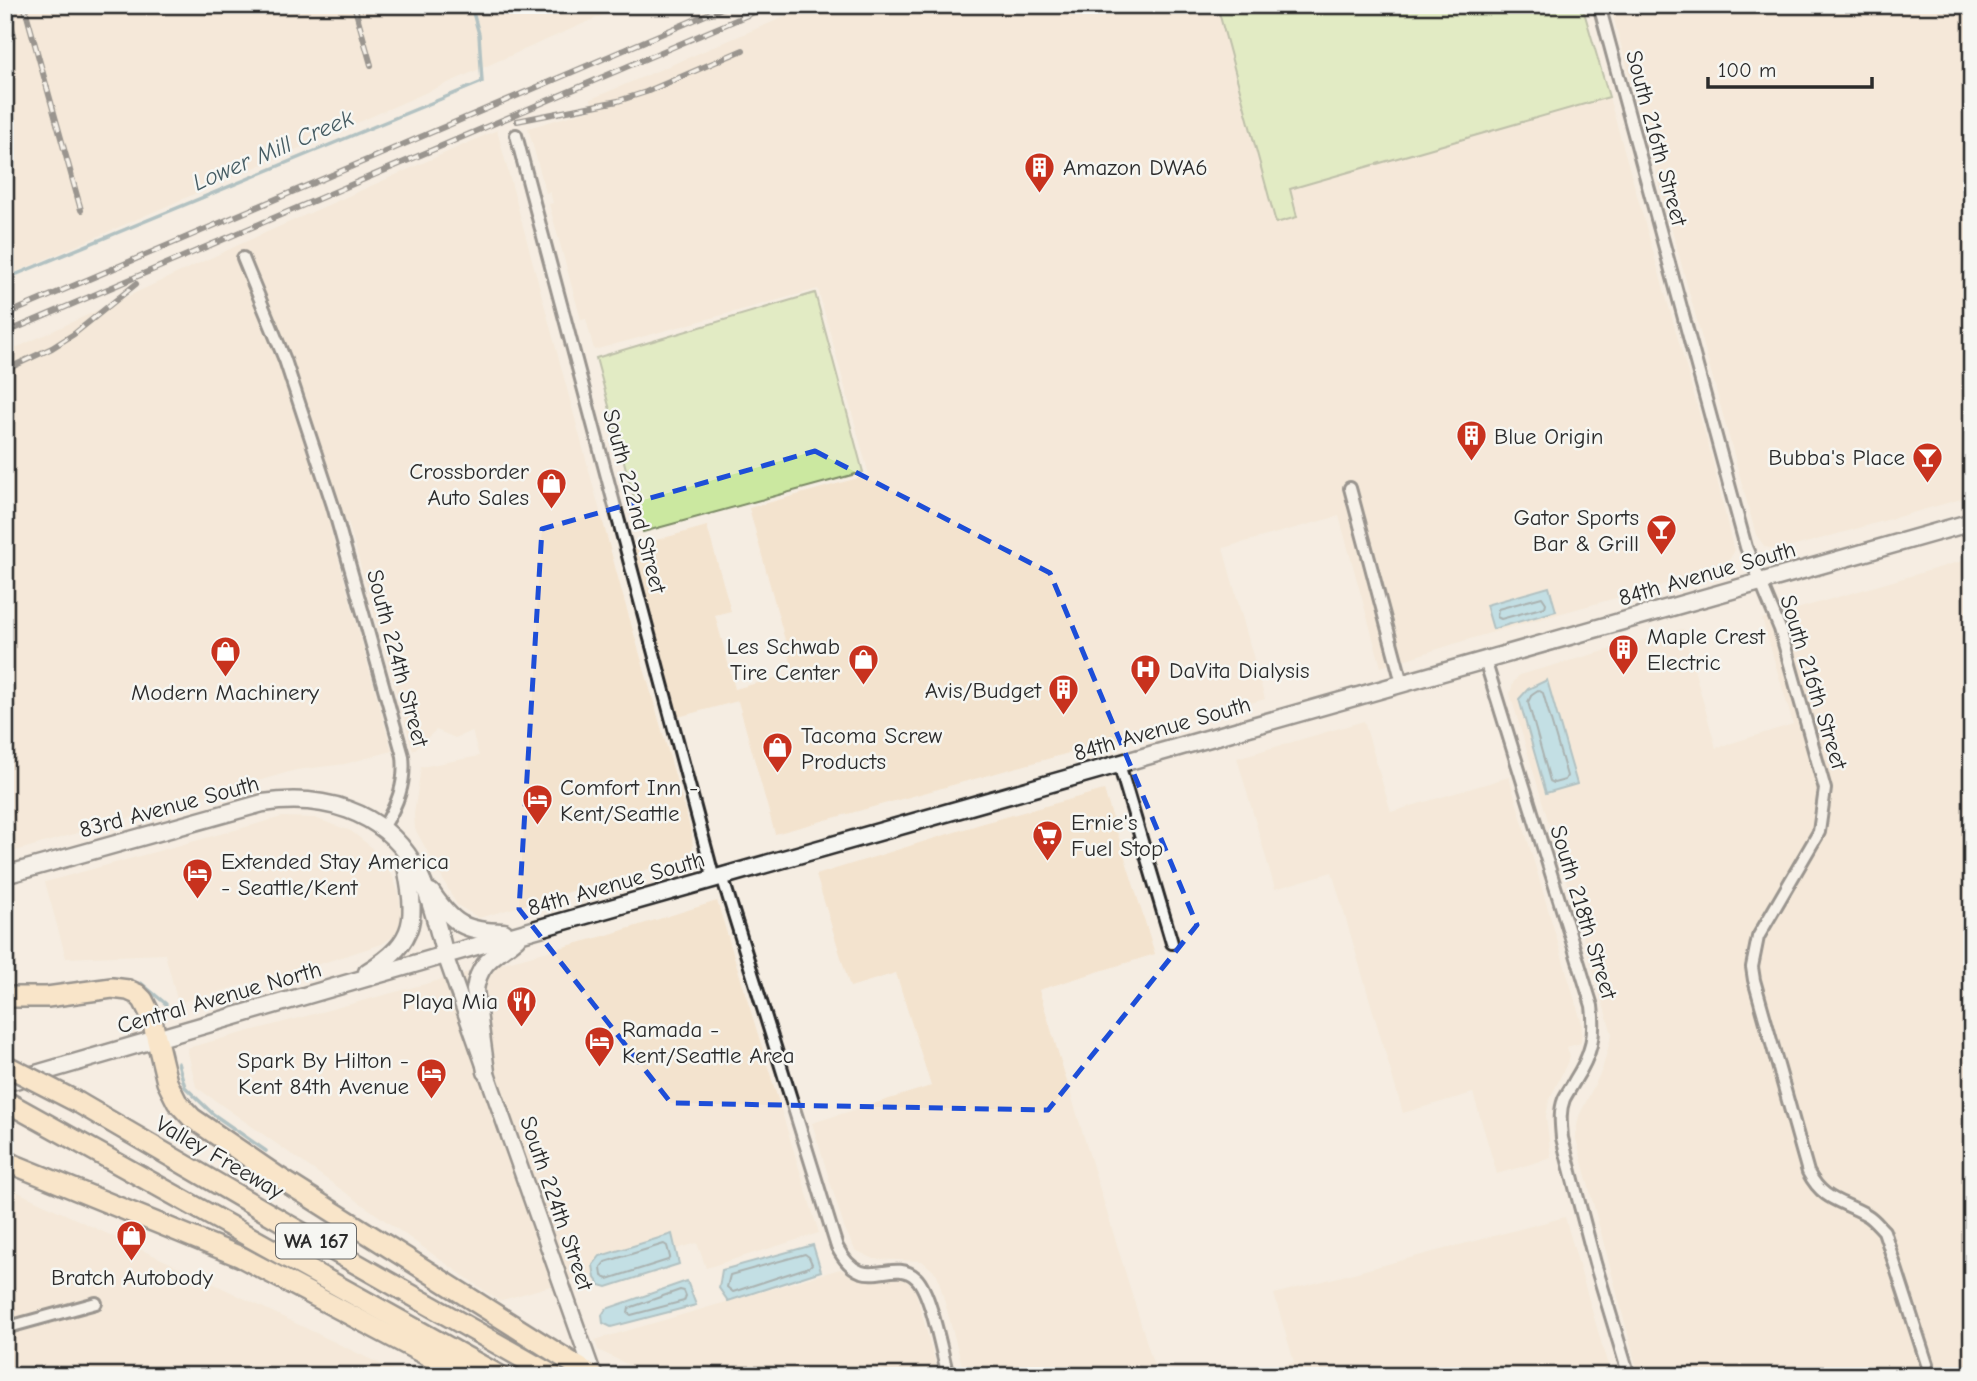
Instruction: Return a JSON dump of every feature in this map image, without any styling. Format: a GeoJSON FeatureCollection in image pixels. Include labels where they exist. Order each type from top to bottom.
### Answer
{"type":"FeatureCollection","features":[{"type":"Feature","properties":{"kind":"highway"},"geometry":{"type":"LineString","coordinates":[[5,997],[47,997],[112,988],[128,990],[143,1000],[151,1017],[172,1093],[185,1110],[206,1129],[594,1376]]}},
{"type":"Feature","properties":{"kind":"highway","name":"Valley Freeway"},"geometry":{"type":"LineString","coordinates":[[5,1065],[79,1103],[554,1376]]}},
{"type":"Feature","properties":{"kind":"highway","name":"WA 167"},"geometry":{"type":"LineString","coordinates":[[5,1101],[500,1376]]}},
{"type":"Feature","properties":{"kind":"highway"},"geometry":{"type":"LineString","coordinates":[[5,1161],[241,1257],[466,1376]]}},
{"type":"Feature","properties":{"kind":"main road","name":"84th Avenue South"},"geometry":{"type":"LineString","coordinates":[[445,955],[1972,522]]}},
{"type":"Feature","properties":{"kind":"main road","name":"83rd Avenue South"},"geometry":{"type":"LineString","coordinates":[[5,875],[277,801],[304,800],[336,804],[367,817],[383,828]]}},
{"type":"Feature","properties":{"kind":"main road","name":"South 224th Street"},"geometry":{"type":"LineString","coordinates":[[383,828],[403,849],[418,873],[445,955]]}},
{"type":"Feature","properties":{"kind":"main road"},"geometry":{"type":"LineString","coordinates":[[347,984],[396,952],[406,936],[412,917],[412,903],[403,849]]}},
{"type":"Feature","properties":{"kind":"main road"},"geometry":{"type":"LineString","coordinates":[[418,873],[451,917],[472,931],[524,932]]}},
{"type":"Feature","properties":{"kind":"main road"},"geometry":{"type":"LineString","coordinates":[[486,1072],[475,990],[476,979],[481,967],[524,932]]}},
{"type":"Feature","properties":{"kind":"main road","name":"Central Avenue North"},"geometry":{"type":"LineString","coordinates":[[5,1083],[445,955]]}},
{"type":"Feature","properties":{"kind":"street","name":"South 216th Street"},"geometry":{"type":"LineString","coordinates":[[1599,5],[1746,547],[1780,629],[1825,789],[1819,832],[1758,937],[1752,967],[1754,980],[1808,1172],[1816,1187],[1829,1198],[1870,1217],[1884,1231],[1927,1364]]}},
{"type":"Feature","properties":{"kind":"street","name":"South 222nd Street"},"geometry":{"type":"LineString","coordinates":[[516,135],[718,877],[837,1247],[854,1270],[864,1274],[906,1272],[918,1281],[924,1291],[948,1376]]}},
{"type":"Feature","properties":{"kind":"street","name":"South 224th Street"},"geometry":{"type":"LineString","coordinates":[[243,258],[285,360],[333,506],[403,756],[400,795],[383,828]]}},
{"type":"Feature","properties":{"kind":"street"},"geometry":{"type":"LineString","coordinates":[[1350,488],[1402,683]]}},
{"type":"Feature","properties":{"kind":"street","name":"South 218th Street"},"geometry":{"type":"LineString","coordinates":[[1485,660],[1592,1006],[1594,1042],[1588,1058],[1564,1099],[1560,1117],[1562,1138],[1595,1263],[1629,1376]]}},
{"type":"Feature","properties":{"kind":"street"},"geometry":{"type":"LineString","coordinates":[[1119,764],[1172,943]]}},
{"type":"Feature","properties":{"kind":"street","name":"South 224th Street"},"geometry":{"type":"LineString","coordinates":[[445,955],[594,1376]]}},
{"type":"Feature","properties":{"kind":"street"},"geometry":{"type":"LineString","coordinates":[[5,1328],[96,1303]]}},
{"type":"Feature","properties":{"kind":"highlighted area"},"geometry":{"type":"Polygon","coordinates":[[[815,451],[1050,573],[1197,925],[1048,1110],[671,1103],[519,909],[542,529],[815,451]]]}},
{"type":"Feature","properties":{"kind":"shaded area"},"geometry":{"type":"Polygon","coordinates":[[[5,5],[626,5],[5,277],[5,5]]]}},
{"type":"Feature","properties":{"kind":"shaded area"},"geometry":{"type":"Polygon","coordinates":[[[812,5],[1217,5],[1276,222],[1289,189],[1609,97],[1712,458],[1734,552],[1724,568],[1476,637],[1381,667],[1339,516],[1223,548],[1265,699],[775,834],[738,701],[678,717],[631,547],[707,526],[731,611],[715,615],[735,689],[794,673],[749,508],[869,475],[818,289],[594,350],[586,319],[581,320],[549,204],[553,203],[550,192],[546,193],[528,128],[593,109],[591,99],[812,5]]]}},
{"type":"Feature","properties":{"kind":"shaded area"},"geometry":{"type":"Polygon","coordinates":[[[1610,5],[1972,5],[1972,496],[1781,550],[1765,547],[1756,535],[1610,5]]]}},
{"type":"Feature","properties":{"kind":"shaded area"},"geometry":{"type":"Polygon","coordinates":[[[497,130],[623,596],[692,834],[693,850],[687,858],[479,918],[457,905],[415,829],[414,814],[421,767],[479,756],[472,731],[455,738],[436,730],[413,751],[348,522],[330,528],[392,751],[345,764],[296,770],[5,854],[5,353],[258,236],[497,130]]]}},
{"type":"Feature","properties":{"kind":"shaded area"},"geometry":{"type":"Polygon","coordinates":[[[1972,558],[1972,1376],[1639,1376],[1575,1135],[1579,1116],[1602,1070],[1612,1034],[1510,694],[1513,683],[1519,675],[1683,629],[1716,748],[1793,724],[1762,619],[1972,558]]]}},
{"type":"Feature","properties":{"kind":"shaded area"},"geometry":{"type":"Polygon","coordinates":[[[1364,721],[1391,812],[1509,777],[1582,1024],[1581,1043],[1567,1047],[1570,1057],[1549,1101],[1546,1116],[1551,1158],[1497,1174],[1473,1093],[1403,1113],[1332,872],[1275,889],[1237,758],[1364,721]]]}},
{"type":"Feature","properties":{"kind":"shaded area"},"geometry":{"type":"Polygon","coordinates":[[[1104,790],[1155,954],[1039,990],[1157,1376],[965,1376],[937,1274],[922,1261],[874,1259],[855,1250],[844,1227],[812,1123],[931,1086],[896,973],[850,987],[816,875],[987,822],[1104,790]]]}},
{"type":"Feature","properties":{"kind":"shaded area"},"geometry":{"type":"Polygon","coordinates":[[[282,817],[315,818],[351,831],[370,846],[392,875],[398,891],[402,914],[394,936],[382,944],[323,963],[178,1003],[165,954],[66,958],[45,882],[282,817]]]}},
{"type":"Feature","properties":{"kind":"shaded area"},"geometry":{"type":"Polygon","coordinates":[[[717,901],[819,1233],[706,1268],[697,1243],[499,1301],[196,1087],[187,1048],[604,936],[717,901]]]}},
{"type":"Feature","properties":{"kind":"shaded area"},"geometry":{"type":"Polygon","coordinates":[[[5,1186],[200,1277],[405,1376],[5,1376],[5,1186]]]}},
{"type":"Feature","properties":{"kind":"shaded area"},"geometry":{"type":"Polygon","coordinates":[[[1565,1217],[1611,1376],[1250,1376],[1294,1362],[1274,1294],[1565,1217]]]}},
{"type":"Feature","properties":{"kind":"shaded area"},"geometry":{"type":"Polygon","coordinates":[[[840,1269],[857,1278],[875,1281],[898,1278],[906,1280],[915,1289],[939,1376],[651,1376],[598,1350],[595,1340],[840,1269]]]}},
{"type":"Feature","properties":{"kind":"green space"},"geometry":{"type":"Polygon","coordinates":[[[1217,5],[1582,5],[1609,97],[1290,189],[1297,217],[1276,223],[1217,5]]]}},
{"type":"Feature","properties":{"kind":"green space"},"geometry":{"type":"Polygon","coordinates":[[[815,293],[863,472],[643,532],[596,358],[815,293]]]}},
{"type":"Feature","properties":{"kind":"water"},"geometry":{"type":"Polygon","coordinates":[[[1549,587],[1556,611],[1493,629],[1486,605],[1549,587]]]}},
{"type":"Feature","properties":{"kind":"water"},"geometry":{"type":"Polygon","coordinates":[[[1547,680],[1577,784],[1546,793],[1519,699],[1528,689],[1547,680]]]}},
{"type":"Feature","properties":{"kind":"water"},"geometry":{"type":"Polygon","coordinates":[[[672,1234],[679,1264],[607,1287],[600,1285],[595,1278],[593,1265],[600,1256],[672,1234]]]}},
{"type":"Feature","properties":{"kind":"water"},"geometry":{"type":"Polygon","coordinates":[[[813,1245],[821,1271],[728,1301],[719,1288],[722,1270],[813,1245]]]}},
{"type":"Feature","properties":{"kind":"water"},"geometry":{"type":"Polygon","coordinates":[[[687,1281],[696,1305],[611,1327],[603,1323],[602,1315],[606,1309],[687,1281]]]}},
{"type":"Feature","properties":{"kind":"waterway","name":"Lower Mill Creek"},"geometry":{"type":"LineString","coordinates":[[5,279],[482,82],[479,34],[471,5]]}},
{"type":"Feature","properties":{"kind":"waterway"},"geometry":{"type":"LineString","coordinates":[[141,983],[166,1004]]}},
{"type":"Feature","properties":{"kind":"waterway"},"geometry":{"type":"LineString","coordinates":[[178,1063],[185,1087],[213,1114],[266,1151]]}},
{"type":"Feature","properties":{"kind":"railway"},"geometry":{"type":"LineString","coordinates":[[24,5],[81,210]]}},
{"type":"Feature","properties":{"kind":"railway"},"geometry":{"type":"LineString","coordinates":[[354,5],[371,65]]}},
{"type":"Feature","properties":{"kind":"railway"},"geometry":{"type":"LineString","coordinates":[[5,315],[729,5]]}},
{"type":"Feature","properties":{"kind":"railway"},"geometry":{"type":"LineString","coordinates":[[5,333],[771,5]]}},
{"type":"Feature","properties":{"kind":"railway"},"geometry":{"type":"LineString","coordinates":[[5,6],[14,35]]}},
{"type":"Feature","properties":{"kind":"railway"},"geometry":{"type":"LineString","coordinates":[[517,121],[618,101],[646,92],[743,50]]}},
{"type":"Feature","properties":{"kind":"railway"},"geometry":{"type":"LineString","coordinates":[[5,370],[52,348],[74,334],[136,284]]}},
{"type":"Feature","properties":{"kind":"place","name":"Amazon DWA6"},"geometry":{"type":"Point","coordinates":[1040,194]}},
{"type":"Feature","properties":{"kind":"place","name":"Blue Origin"},"geometry":{"type":"Point","coordinates":[1471,463]}},
{"type":"Feature","properties":{"kind":"place","name":"Bubba's Place"},"geometry":{"type":"Point","coordinates":[1928,484]}},
{"type":"Feature","properties":{"kind":"place","name":"Crossborder Auto Sales"},"geometry":{"type":"Point","coordinates":[552,511]}},
{"type":"Feature","properties":{"kind":"place","name":"Gator Sports Bar & Grill"},"geometry":{"type":"Point","coordinates":[1662,557]}},
{"type":"Feature","properties":{"kind":"place","name":"Maple Crest Electric"},"geometry":{"type":"Point","coordinates":[1624,676]}},
{"type":"Feature","properties":{"kind":"place","name":"Modern Machinery"},"geometry":{"type":"Point","coordinates":[225,678]}},
{"type":"Feature","properties":{"kind":"place","name":"Les Schwab Tire Center"},"geometry":{"type":"Point","coordinates":[863,686]}},
{"type":"Feature","properties":{"kind":"place","name":"DaVita Dialysis"},"geometry":{"type":"Point","coordinates":[1146,697]}},
{"type":"Feature","properties":{"kind":"place","name":"Avis/Budget"},"geometry":{"type":"Point","coordinates":[1064,717]}},
{"type":"Feature","properties":{"kind":"place","name":"Tacoma Screw Products"},"geometry":{"type":"Point","coordinates":[778,775]}},
{"type":"Feature","properties":{"kind":"place","name":"Comfort Inn - Kent/Seattle"},"geometry":{"type":"Point","coordinates":[537,827]}},
{"type":"Feature","properties":{"kind":"place","name":"Ernie's Fuel Stop"},"geometry":{"type":"Point","coordinates":[1048,862]}},
{"type":"Feature","properties":{"kind":"place","name":"Extended Stay America - Seattle/Kent"},"geometry":{"type":"Point","coordinates":[198,901]}},
{"type":"Feature","properties":{"kind":"place","name":"Playa Mia"},"geometry":{"type":"Point","coordinates":[521,1028]}},
{"type":"Feature","properties":{"kind":"place","name":"Ramada - Kent/Seattle Area"},"geometry":{"type":"Point","coordinates":[599,1069]}},
{"type":"Feature","properties":{"kind":"place","name":"Spark By Hilton - Kent 84th Avenue"},"geometry":{"type":"Point","coordinates":[432,1100]}},
{"type":"Feature","properties":{"kind":"place","name":"Bratch Autobody"},"geometry":{"type":"Point","coordinates":[132,1263]}}]}
